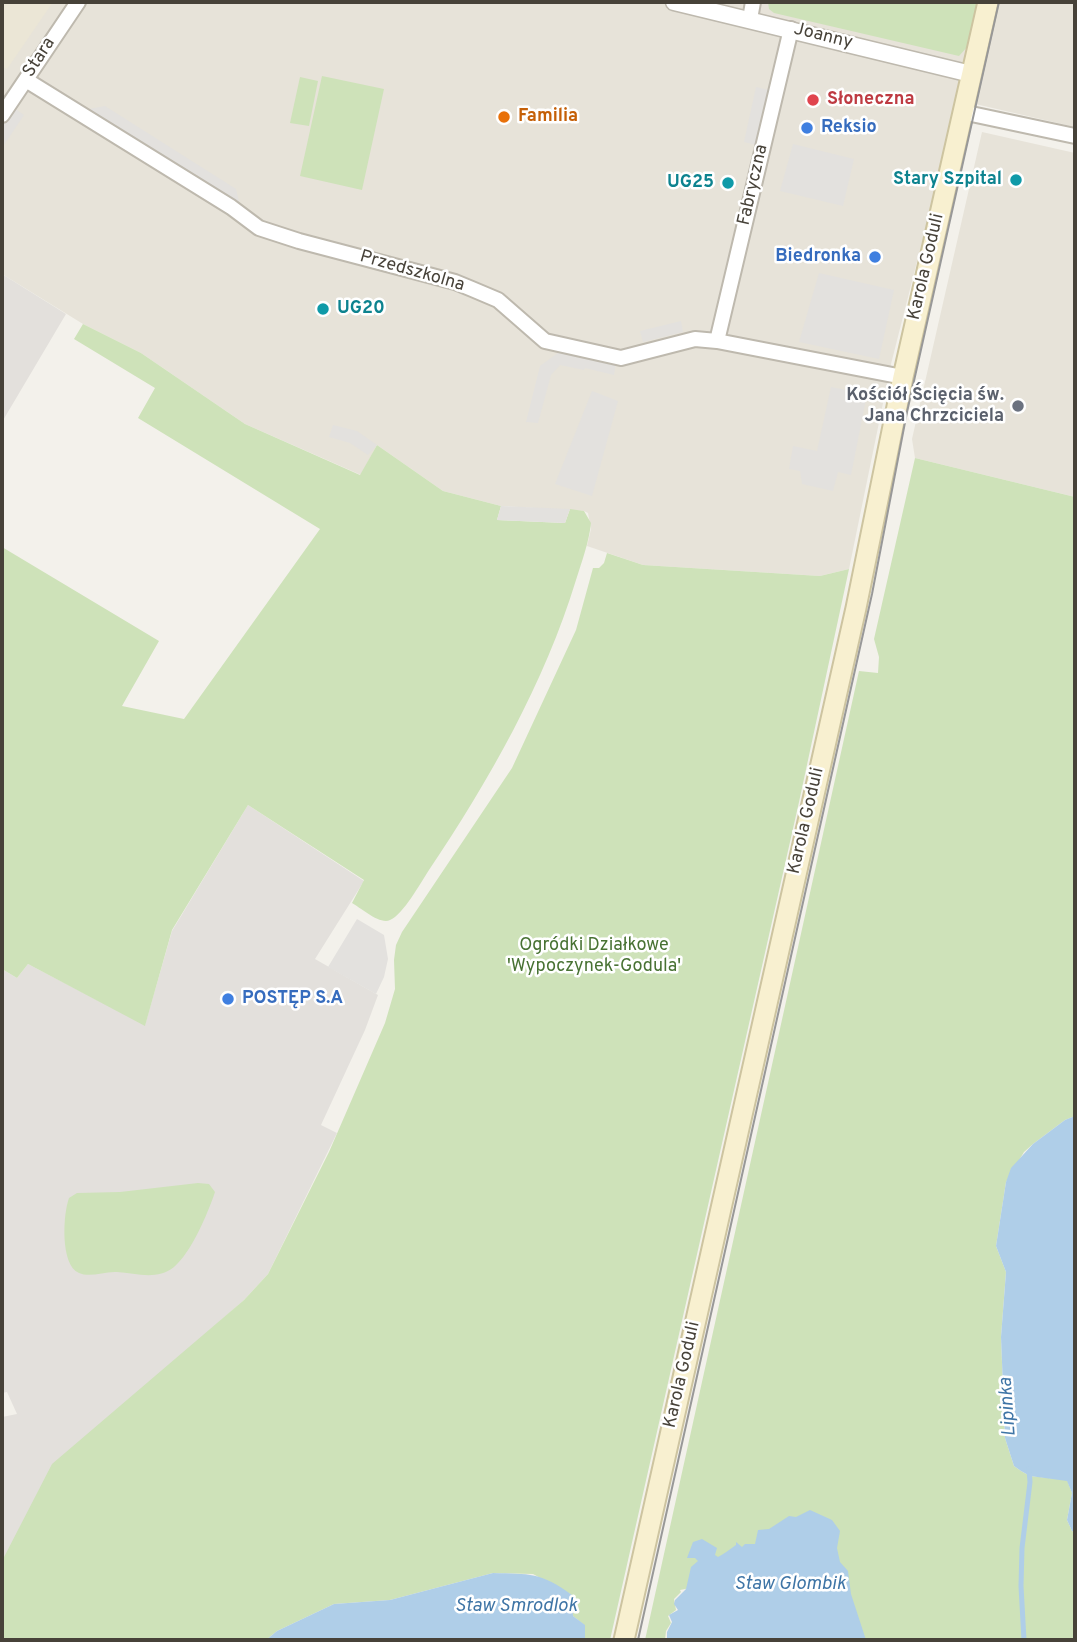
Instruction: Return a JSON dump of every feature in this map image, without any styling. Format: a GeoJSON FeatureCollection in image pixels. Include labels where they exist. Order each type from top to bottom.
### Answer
{"type":"FeatureCollection","features":[{"type":"Feature","properties":{"kind":"main road","name":"Karola Goduli"},"geometry":{"type":"LineString","coordinates":[[624,1640],[856,608],[903,377],[988,2]]}},
{"type":"Feature","properties":{"kind":"street","name":"Stara"},"geometry":{"type":"LineString","coordinates":[[2,115],[78,2]]}},
{"type":"Feature","properties":{"kind":"street","name":"Joanny"},"geometry":{"type":"LineString","coordinates":[[674,2],[971,74]]}},
{"type":"Feature","properties":{"kind":"street"},"geometry":{"type":"LineString","coordinates":[[750,19],[753,2]]}},
{"type":"Feature","properties":{"kind":"street","name":"Fabryczna"},"geometry":{"type":"LineString","coordinates":[[717,341],[791,29]]}},
{"type":"Feature","properties":{"kind":"street","name":"Przedszkolna"},"geometry":{"type":"LineString","coordinates":[[26,80],[231,207],[259,228],[463,285],[498,300],[544,341],[621,358],[695,339],[717,341],[903,377]]}},
{"type":"Feature","properties":{"kind":"street"},"geometry":{"type":"LineString","coordinates":[[962,112],[1075,136]]}},
{"type":"Feature","properties":{"kind":"shaded area"},"geometry":{"type":"Polygon","coordinates":[[[2,2],[1075,2],[1075,127],[958,100],[891,364],[849,569],[820,576],[643,565],[587,546],[591,529],[588,513],[584,511],[501,506],[443,491],[377,445],[361,475],[245,424],[141,353],[83,324],[2,274],[2,2]]]}},
{"type":"Feature","properties":{"kind":"shaded area"},"geometry":{"type":"Polygon","coordinates":[[[2,2],[53,2],[7,69],[2,67],[2,2]]]}},
{"type":"Feature","properties":{"kind":"shaded area"},"geometry":{"type":"Polygon","coordinates":[[[756,87],[769,90],[756,145],[744,142],[756,87]]]}},
{"type":"Feature","properties":{"kind":"shaded area"},"geometry":{"type":"Polygon","coordinates":[[[105,106],[236,189],[240,205],[89,109],[105,106]]]}},
{"type":"Feature","properties":{"kind":"shaded area"},"geometry":{"type":"Polygon","coordinates":[[[14,108],[24,115],[2,148],[2,127],[14,108]]]}},
{"type":"Feature","properties":{"kind":"shaded area"},"geometry":{"type":"Polygon","coordinates":[[[982,132],[1075,153],[1075,497],[915,458],[912,439],[982,132]]]}},
{"type":"Feature","properties":{"kind":"shaded area"},"geometry":{"type":"Polygon","coordinates":[[[793,144],[854,159],[843,206],[780,191],[793,144]]]}},
{"type":"Feature","properties":{"kind":"shaded area"},"geometry":{"type":"Polygon","coordinates":[[[819,273],[894,290],[879,359],[799,342],[819,273]]]}},
{"type":"Feature","properties":{"kind":"shaded area"},"geometry":{"type":"Polygon","coordinates":[[[2,274],[66,314],[2,422],[2,274]]]}},
{"type":"Feature","properties":{"kind":"shaded area"},"geometry":{"type":"Polygon","coordinates":[[[681,321],[683,332],[643,342],[640,331],[681,321]]]}},
{"type":"Feature","properties":{"kind":"shaded area"},"geometry":{"type":"Polygon","coordinates":[[[562,350],[616,363],[614,375],[560,365],[551,375],[538,423],[526,422],[540,366],[562,350]]]}},
{"type":"Feature","properties":{"kind":"shaded area"},"geometry":{"type":"Polygon","coordinates":[[[831,387],[867,394],[851,475],[838,472],[833,491],[802,484],[800,471],[789,469],[793,446],[817,451],[831,387]]]}},
{"type":"Feature","properties":{"kind":"shaded area"},"geometry":{"type":"Polygon","coordinates":[[[592,391],[618,401],[592,496],[555,484],[592,391]]]}},
{"type":"Feature","properties":{"kind":"shaded area"},"geometry":{"type":"Polygon","coordinates":[[[333,425],[357,431],[377,445],[368,455],[350,443],[329,437],[333,425]]]}},
{"type":"Feature","properties":{"kind":"shaded area"},"geometry":{"type":"Polygon","coordinates":[[[501,506],[570,509],[565,523],[497,520],[501,506]]]}},
{"type":"Feature","properties":{"kind":"shaded area"},"geometry":{"type":"Polygon","coordinates":[[[248,805],[364,881],[315,959],[378,995],[365,1030],[321,1125],[337,1133],[268,1274],[209,1331],[2,1561],[2,1417],[17,1414],[7,1392],[2,1393],[2,969],[17,978],[28,964],[145,1025],[172,931],[248,805]]]}},
{"type":"Feature","properties":{"kind":"shaded area"},"geometry":{"type":"Polygon","coordinates":[[[357,919],[384,935],[388,959],[376,994],[328,967],[357,919]]]}},
{"type":"Feature","properties":{"kind":"green space"},"geometry":{"type":"Polygon","coordinates":[[[768,2],[978,2],[968,46],[959,56],[774,13],[769,9],[768,2]]]}},
{"type":"Feature","properties":{"kind":"green space"},"geometry":{"type":"Polygon","coordinates":[[[322,76],[384,89],[362,190],[300,176],[322,76]]]}},
{"type":"Feature","properties":{"kind":"green space"},"geometry":{"type":"Polygon","coordinates":[[[300,77],[318,81],[309,126],[290,123],[300,77]]]}},
{"type":"Feature","properties":{"kind":"green space"},"geometry":{"type":"Polygon","coordinates":[[[83,324],[141,353],[245,424],[360,475],[377,445],[443,491],[501,506],[497,520],[565,523],[570,509],[584,511],[591,523],[585,552],[563,618],[532,693],[473,801],[417,890],[400,912],[386,921],[352,903],[364,880],[248,805],[172,930],[145,1026],[28,964],[17,978],[2,969],[2,547],[159,641],[122,706],[184,719],[320,529],[138,418],[155,388],[74,339],[83,324]]]}},
{"type":"Feature","properties":{"kind":"green space"},"geometry":{"type":"Polygon","coordinates":[[[915,458],[1075,497],[1075,1116],[1065,1120],[1024,1152],[1006,1182],[996,1246],[1006,1272],[1001,1337],[1005,1438],[1014,1466],[1030,1476],[1067,1480],[1072,1493],[1067,1520],[1075,1532],[1075,1640],[841,1640],[816,1564],[680,1590],[674,1599],[676,1610],[668,1616],[671,1623],[665,1640],[645,1640],[859,671],[878,673],[879,657],[874,639],[915,458]]]}},
{"type":"Feature","properties":{"kind":"green space","name":"Ogródki Działkowe 'Wypoczynek-Godula'"},"geometry":{"type":"Polygon","coordinates":[[[607,553],[643,565],[820,576],[849,569],[610,1640],[585,1640],[584,1625],[573,1616],[572,1595],[533,1574],[493,1573],[390,1600],[334,1604],[277,1631],[266,1640],[2,1640],[2,1561],[52,1464],[244,1300],[268,1274],[329,1152],[385,1023],[395,989],[394,960],[396,945],[402,932],[512,768],[576,630],[593,568],[599,568],[604,563],[607,553]]]}},
{"type":"Feature","properties":{"kind":"green space"},"geometry":{"type":"Polygon","coordinates":[[[209,1184],[215,1192],[193,1243],[174,1267],[160,1274],[146,1275],[112,1272],[88,1275],[73,1268],[66,1250],[65,1238],[65,1215],[69,1198],[77,1193],[120,1192],[209,1184]]]}},
{"type":"Feature","properties":{"kind":"water"},"geometry":{"type":"Polygon","coordinates":[[[1075,1116],[1075,1532],[1067,1520],[1072,1493],[1067,1481],[1030,1476],[1021,1471],[1014,1466],[1005,1438],[1001,1337],[1006,1272],[996,1246],[1006,1182],[1011,1168],[1033,1144],[1065,1120],[1075,1116]]]}},
{"type":"Feature","properties":{"kind":"water","name":"Staw Glombik"},"geometry":{"type":"Polygon","coordinates":[[[810,1510],[832,1520],[840,1531],[837,1548],[840,1562],[848,1571],[851,1594],[866,1640],[667,1640],[667,1632],[672,1622],[669,1615],[678,1610],[674,1604],[675,1600],[686,1589],[691,1567],[698,1561],[695,1558],[687,1558],[693,1542],[702,1539],[717,1548],[715,1555],[718,1557],[736,1545],[736,1542],[742,1547],[745,1544],[755,1544],[758,1530],[769,1529],[789,1516],[796,1517],[810,1510]]]}},
{"type":"Feature","properties":{"kind":"water","name":"Staw Smrodlok"},"geometry":{"type":"Polygon","coordinates":[[[493,1573],[543,1578],[572,1595],[573,1616],[585,1625],[585,1640],[266,1640],[277,1631],[334,1604],[390,1600],[493,1573]]]}},
{"type":"Feature","properties":{"kind":"waterway","name":"Lipinka"},"geometry":{"type":"LineString","coordinates":[[1024,1640],[1022,1548],[1030,1482],[1029,1469]]}},
{"type":"Feature","properties":{"kind":"tram line"},"geometry":{"type":"LineString","coordinates":[[638,1640],[872,594],[907,412],[999,2]]}},
{"type":"Feature","properties":{"kind":"place","name":"Słoneczna"},"geometry":{"type":"Point","coordinates":[813,100]}},
{"type":"Feature","properties":{"kind":"place","name":"Familia"},"geometry":{"type":"Point","coordinates":[504,117]}},
{"type":"Feature","properties":{"kind":"place","name":"Reksio"},"geometry":{"type":"Point","coordinates":[807,128]}},
{"type":"Feature","properties":{"kind":"place","name":"Stary Szpital"},"geometry":{"type":"Point","coordinates":[1016,180]}},
{"type":"Feature","properties":{"kind":"place","name":"UG25"},"geometry":{"type":"Point","coordinates":[728,183]}},
{"type":"Feature","properties":{"kind":"place","name":"Biedronka"},"geometry":{"type":"Point","coordinates":[875,257]}},
{"type":"Feature","properties":{"kind":"place","name":"UG20"},"geometry":{"type":"Point","coordinates":[323,309]}},
{"type":"Feature","properties":{"kind":"place","name":"Kościół Ścięcia św. Jana Chrzciciela"},"geometry":{"type":"Point","coordinates":[1018,406]}},
{"type":"Feature","properties":{"kind":"place","name":"POSTĘP S.A"},"geometry":{"type":"Point","coordinates":[228,999]}}]}
